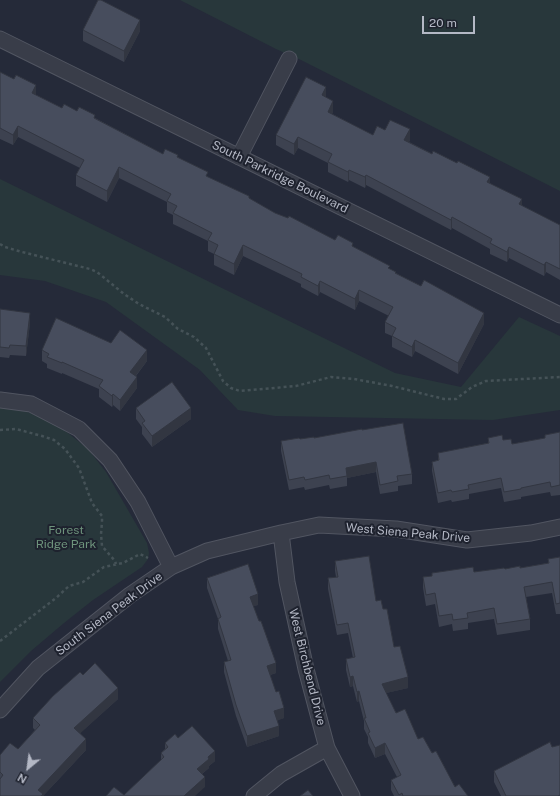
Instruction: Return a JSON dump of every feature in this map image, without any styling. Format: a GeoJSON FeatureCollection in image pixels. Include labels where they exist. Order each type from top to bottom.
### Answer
{"type":"FeatureCollection","features":[{"type":"Feature","properties":{"kind":"street","name":"South Parkridge Boulevard"},"geometry":{"type":"LineString","coordinates":[[0,39],[560,315]]}},
{"type":"Feature","properties":{"kind":"street"},"geometry":{"type":"LineString","coordinates":[[239,157],[289,59]]}},
{"type":"Feature","properties":{"kind":"street"},"geometry":{"type":"LineString","coordinates":[[0,400],[31,404],[79,429],[110,460],[138,502],[171,567]]}},
{"type":"Feature","properties":{"kind":"street","name":"West Siena Peak Drive"},"geometry":{"type":"LineString","coordinates":[[281,533],[319,525],[396,529],[468,540],[531,533],[560,527]]}},
{"type":"Feature","properties":{"kind":"street","name":"South Siena Peak Drive"},"geometry":{"type":"LineString","coordinates":[[0,710],[38,668],[130,595],[171,567],[207,551],[281,533]]}},
{"type":"Feature","properties":{"kind":"street","name":"West Birchbend Drive"},"geometry":{"type":"LineString","coordinates":[[281,533],[287,582],[306,669],[327,748],[352,796]]}},
{"type":"Feature","properties":{"kind":"street"},"geometry":{"type":"LineString","coordinates":[[254,796],[282,774],[327,748]]}},
{"type":"Feature","properties":{"kind":"path"},"geometry":{"type":"LineString","coordinates":[[0,244],[22,252],[97,272],[138,304],[164,317],[178,329],[194,337],[206,348],[222,381],[231,388],[240,391],[296,386],[331,377],[354,379],[392,386],[444,399],[456,399],[472,388],[486,381],[560,377]]}},
{"type":"Feature","properties":{"kind":"path"},"geometry":{"type":"LineString","coordinates":[[0,430],[16,429],[42,436],[54,440],[65,449],[79,468],[92,504],[102,516],[102,528],[100,534],[102,546],[116,564]]}},
{"type":"Feature","properties":{"kind":"path"},"geometry":{"type":"LineString","coordinates":[[0,641],[56,598],[69,586],[83,582],[104,567],[123,563],[140,554],[171,567]]}},
{"type":"Feature","properties":{"kind":"green space"},"geometry":{"type":"Polygon","coordinates":[[[180,0],[560,0],[560,191],[301,60],[276,49],[180,0]]]}},
{"type":"Feature","properties":{"kind":"green space"},"geometry":{"type":"Polygon","coordinates":[[[0,179],[395,373],[461,387],[519,317],[560,336],[560,410],[493,420],[275,416],[238,410],[200,370],[106,302],[45,281],[0,275],[0,179]]]}},
{"type":"Feature","properties":{"kind":"green space","name":"Forest Ridge Park"},"geometry":{"type":"Polygon","coordinates":[[[0,405],[31,413],[47,420],[63,429],[88,449],[106,472],[147,543],[149,553],[148,559],[142,567],[93,600],[64,623],[31,651],[0,682],[0,405]]]}},
{"type":"Feature","properties":{"kind":"building"},"geometry":{"type":"Polygon","coordinates":[[[98,0],[101,0],[140,20],[124,51],[83,30],[98,0]]]}},
{"type":"Feature","properties":{"kind":"building"},"geometry":{"type":"Polygon","coordinates":[[[0,72],[14,79],[16,75],[36,85],[32,93],[62,108],[64,104],[77,111],[79,107],[95,115],[94,118],[163,154],[165,149],[178,155],[177,157],[208,172],[206,176],[249,196],[249,198],[275,213],[288,218],[289,216],[335,240],[338,235],[353,243],[352,246],[390,266],[388,268],[396,272],[395,273],[421,286],[424,280],[484,313],[458,363],[415,340],[412,347],[392,336],[396,328],[385,322],[393,307],[359,290],[355,299],[320,281],[318,286],[301,277],[302,274],[243,245],[234,264],[214,254],[218,245],[208,240],[212,233],[173,213],[177,206],[167,201],[171,194],[119,167],[107,191],[76,175],[84,160],[18,126],[13,135],[0,128],[0,72]]]}},
{"type":"Feature","properties":{"kind":"building"},"geometry":{"type":"Polygon","coordinates":[[[306,77],[326,87],[322,95],[333,101],[328,112],[373,135],[377,126],[385,130],[390,120],[410,129],[404,140],[432,154],[433,151],[457,163],[458,161],[490,177],[487,182],[522,199],[519,204],[560,225],[560,269],[546,262],[544,265],[509,247],[507,252],[490,243],[492,239],[452,217],[451,220],[366,175],[365,177],[349,170],[348,172],[328,162],[332,154],[298,137],[294,144],[276,135],[306,77]]]}},
{"type":"Feature","properties":{"kind":"building"},"geometry":{"type":"Polygon","coordinates":[[[0,309],[30,313],[26,346],[10,345],[9,348],[0,347],[0,309]]]}},
{"type":"Feature","properties":{"kind":"building"},"geometry":{"type":"Polygon","coordinates":[[[56,318],[111,343],[120,330],[147,350],[130,372],[137,377],[120,400],[99,386],[103,380],[47,357],[49,354],[42,350],[56,318]]]}},
{"type":"Feature","properties":{"kind":"building"},"geometry":{"type":"Polygon","coordinates":[[[172,382],[191,408],[152,436],[142,423],[145,421],[136,408],[172,382]]]}},
{"type":"Feature","properties":{"kind":"building"},"geometry":{"type":"Polygon","coordinates":[[[403,423],[412,474],[397,476],[398,481],[380,485],[376,462],[346,468],[347,476],[330,479],[329,475],[305,480],[304,477],[289,480],[281,441],[299,438],[314,438],[403,423]]]}},
{"type":"Feature","properties":{"kind":"building"},"geometry":{"type":"Polygon","coordinates":[[[560,432],[560,485],[551,487],[550,482],[504,492],[501,478],[468,485],[469,489],[452,492],[451,490],[438,493],[432,462],[439,460],[438,453],[489,443],[488,438],[502,435],[503,440],[511,439],[512,444],[545,438],[545,435],[560,432]]]}},
{"type":"Feature","properties":{"kind":"building"},"geometry":{"type":"Polygon","coordinates":[[[369,556],[376,601],[381,600],[383,609],[387,609],[394,647],[400,646],[408,677],[382,684],[396,713],[405,709],[418,739],[423,737],[432,753],[436,751],[455,787],[459,784],[468,796],[403,796],[402,793],[399,795],[391,780],[401,775],[385,743],[375,748],[368,733],[370,732],[364,718],[366,718],[359,691],[357,692],[353,676],[350,677],[346,659],[355,657],[348,623],[337,625],[328,578],[338,577],[335,561],[369,556]]]}},
{"type":"Feature","properties":{"kind":"building"},"geometry":{"type":"Polygon","coordinates":[[[560,557],[560,603],[556,604],[552,582],[524,587],[530,619],[497,624],[494,608],[467,613],[468,618],[453,620],[452,614],[439,616],[435,593],[426,595],[423,577],[432,576],[432,573],[473,567],[474,572],[520,566],[520,568],[549,563],[548,559],[560,557]]]}},
{"type":"Feature","properties":{"kind":"building"},"geometry":{"type":"Polygon","coordinates":[[[248,564],[258,594],[250,597],[259,621],[261,621],[276,663],[267,666],[276,692],[279,691],[284,708],[274,711],[279,726],[247,736],[236,705],[224,662],[231,660],[218,619],[221,617],[207,578],[248,564]]]}},
{"type":"Feature","properties":{"kind":"building"},"geometry":{"type":"Polygon","coordinates":[[[95,663],[118,688],[74,728],[86,739],[38,790],[43,794],[41,796],[0,796],[0,779],[3,775],[0,772],[0,755],[10,743],[18,749],[40,725],[33,718],[53,696],[80,672],[83,675],[95,663]]]}},
{"type":"Feature","properties":{"kind":"building"},"geometry":{"type":"Polygon","coordinates":[[[192,726],[215,751],[208,757],[209,759],[197,769],[205,777],[184,796],[106,796],[114,787],[124,795],[164,757],[161,753],[168,747],[165,743],[175,734],[178,738],[192,726]]]}},
{"type":"Feature","properties":{"kind":"building"},"geometry":{"type":"Polygon","coordinates":[[[550,742],[552,747],[560,745],[560,795],[506,796],[494,771],[550,742]]]}},
{"type":"Feature","properties":{"kind":"building"},"geometry":{"type":"Polygon","coordinates":[[[308,790],[313,796],[300,796],[308,790]]]}}]}
